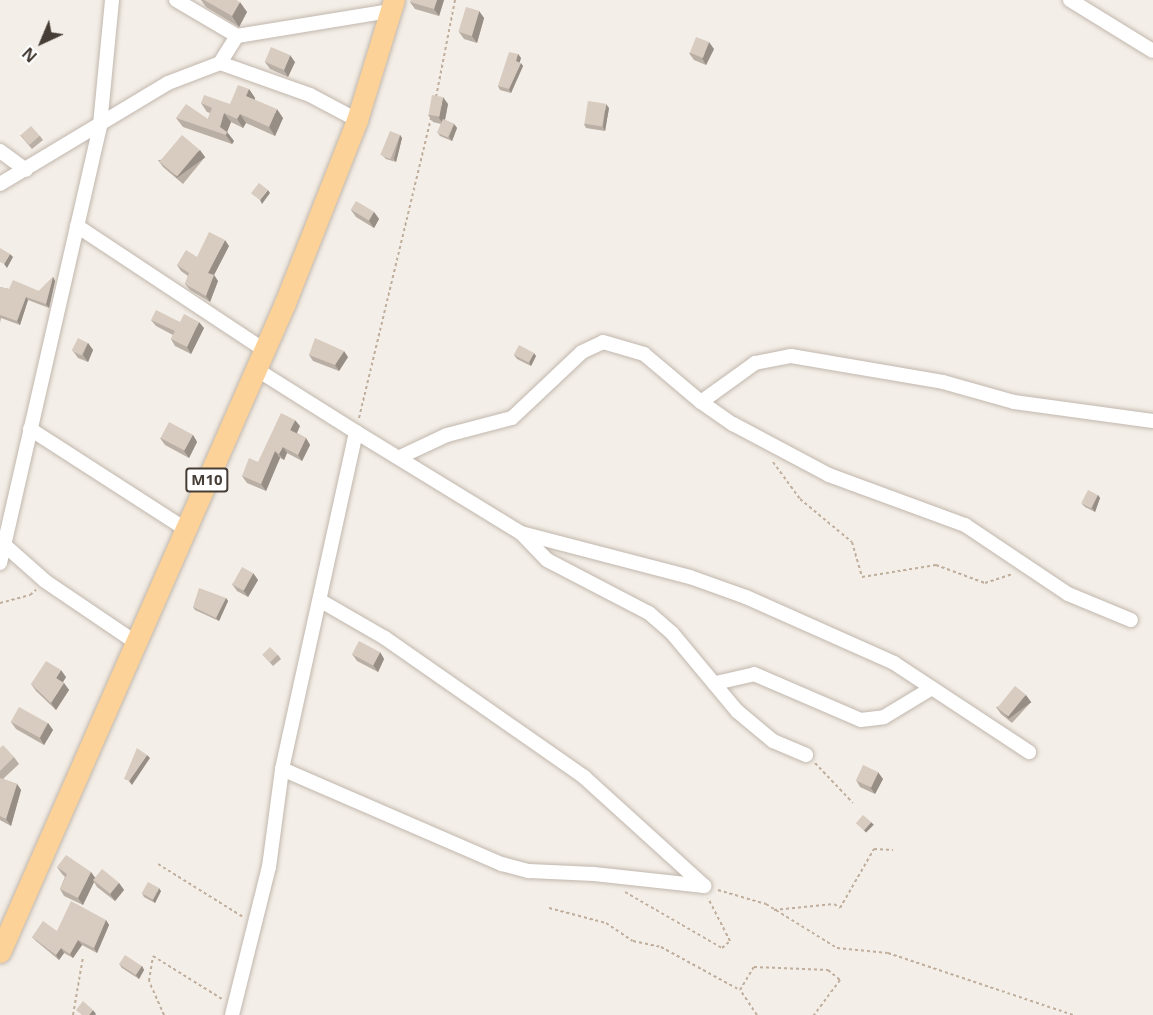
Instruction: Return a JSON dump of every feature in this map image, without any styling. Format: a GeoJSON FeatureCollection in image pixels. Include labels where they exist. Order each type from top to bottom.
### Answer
{"type":"FeatureCollection","features":[{"type":"Feature","properties":{"kind":"main road","name":"M10"},"geometry":{"type":"LineString","coordinates":[[0,952],[260,360],[357,120],[391,6]]}},
{"type":"Feature","properties":{"kind":"street"},"geometry":{"type":"LineString","coordinates":[[0,562],[2,543],[100,125],[112,0]]}},
{"type":"Feature","properties":{"kind":"street"},"geometry":{"type":"LineString","coordinates":[[176,0],[237,36],[391,6]]}},
{"type":"Feature","properties":{"kind":"street"},"geometry":{"type":"LineString","coordinates":[[1070,0],[1153,51]]}},
{"type":"Feature","properties":{"kind":"street"},"geometry":{"type":"LineString","coordinates":[[0,184],[168,83],[220,63],[237,36]]}},
{"type":"Feature","properties":{"kind":"street"},"geometry":{"type":"LineString","coordinates":[[220,63],[310,95],[357,120]]}},
{"type":"Feature","properties":{"kind":"street"},"geometry":{"type":"LineString","coordinates":[[0,151],[26,170]]}},
{"type":"Feature","properties":{"kind":"street"},"geometry":{"type":"LineString","coordinates":[[77,226],[356,432],[521,533],[547,560],[650,614],[716,682],[737,711],[757,729],[806,755]]}},
{"type":"Feature","properties":{"kind":"street"},"geometry":{"type":"LineString","coordinates":[[400,457],[447,435],[512,418],[582,352],[603,342],[644,354],[701,402],[754,435],[829,475],[965,525],[1068,594],[1131,620]]}},
{"type":"Feature","properties":{"kind":"street"},"geometry":{"type":"LineString","coordinates":[[701,402],[755,363],[791,356],[943,382],[1014,402],[1153,421]]}},
{"type":"Feature","properties":{"kind":"street"},"geometry":{"type":"LineString","coordinates":[[30,429],[185,530]]}},
{"type":"Feature","properties":{"kind":"street"},"geometry":{"type":"LineString","coordinates":[[233,1011],[269,867],[282,769],[321,601],[356,432]]}},
{"type":"Feature","properties":{"kind":"street"},"geometry":{"type":"LineString","coordinates":[[521,533],[660,567],[746,597],[894,663],[1029,752]]}},
{"type":"Feature","properties":{"kind":"street"},"geometry":{"type":"LineString","coordinates":[[2,543],[45,581],[135,642]]}},
{"type":"Feature","properties":{"kind":"street"},"geometry":{"type":"LineString","coordinates":[[321,601],[385,638],[584,777],[704,886]]}},
{"type":"Feature","properties":{"kind":"street"},"geometry":{"type":"LineString","coordinates":[[716,682],[754,674],[861,720],[884,717],[932,688]]}},
{"type":"Feature","properties":{"kind":"street"},"geometry":{"type":"LineString","coordinates":[[282,769],[502,864],[529,871],[594,874],[704,886]]}},
{"type":"Feature","properties":{"kind":"path"},"geometry":{"type":"LineString","coordinates":[[356,432],[444,62],[455,0]]}},
{"type":"Feature","properties":{"kind":"path"},"geometry":{"type":"LineString","coordinates":[[754,435],[800,499],[852,542],[862,577],[936,565],[985,583],[1030,569]]}},
{"type":"Feature","properties":{"kind":"path"},"geometry":{"type":"LineString","coordinates":[[0,603],[30,596],[45,581]]}},
{"type":"Feature","properties":{"kind":"path"},"geometry":{"type":"LineString","coordinates":[[806,755],[853,803]]}},
{"type":"Feature","properties":{"kind":"path"},"geometry":{"type":"LineString","coordinates":[[774,910],[834,904],[840,908],[874,849],[893,850]]}},
{"type":"Feature","properties":{"kind":"path"},"geometry":{"type":"LineString","coordinates":[[158,864],[227,904],[254,926]]}},
{"type":"Feature","properties":{"kind":"path"},"geometry":{"type":"LineString","coordinates":[[624,891],[722,948],[730,941],[717,922],[704,886]]}},
{"type":"Feature","properties":{"kind":"path"},"geometry":{"type":"LineString","coordinates":[[704,886],[766,904],[837,948],[888,953],[1073,1015]]}},
{"type":"Feature","properties":{"kind":"path"},"geometry":{"type":"LineString","coordinates":[[549,908],[606,923],[633,941],[661,947],[740,990],[758,1015]]}},
{"type":"Feature","properties":{"kind":"path"},"geometry":{"type":"LineString","coordinates":[[164,1015],[149,981],[153,956],[233,1011]]}},
{"type":"Feature","properties":{"kind":"path"},"geometry":{"type":"LineString","coordinates":[[74,1015],[82,957]]}},
{"type":"Feature","properties":{"kind":"path"},"geometry":{"type":"LineString","coordinates":[[740,990],[754,967],[828,970],[840,980],[814,1015]]}},
{"type":"Feature","properties":{"kind":"building"},"geometry":{"type":"Polygon","coordinates":[[[204,0],[236,0],[240,2],[232,16],[204,0]]]}},
{"type":"Feature","properties":{"kind":"building"},"geometry":{"type":"Polygon","coordinates":[[[411,0],[437,0],[434,9],[410,2],[411,0]]]}},
{"type":"Feature","properties":{"kind":"building"},"geometry":{"type":"Polygon","coordinates":[[[466,7],[479,11],[472,36],[458,32],[466,7]]]}},
{"type":"Feature","properties":{"kind":"building"},"geometry":{"type":"Polygon","coordinates":[[[696,37],[709,42],[703,58],[690,53],[696,37]]]}},
{"type":"Feature","properties":{"kind":"building"},"geometry":{"type":"Polygon","coordinates":[[[271,47],[290,55],[284,70],[265,62],[271,47]]]}},
{"type":"Feature","properties":{"kind":"building"},"geometry":{"type":"Polygon","coordinates":[[[509,52],[518,54],[516,61],[521,63],[509,89],[498,86],[509,52]]]}},
{"type":"Feature","properties":{"kind":"building"},"geometry":{"type":"Polygon","coordinates":[[[238,85],[249,89],[246,96],[277,109],[269,127],[240,114],[237,119],[224,113],[220,127],[227,132],[226,135],[176,118],[186,104],[208,119],[212,108],[201,103],[204,95],[230,104],[238,85]]]}},
{"type":"Feature","properties":{"kind":"building"},"geometry":{"type":"Polygon","coordinates":[[[432,95],[443,97],[439,117],[429,115],[432,95]]]}},
{"type":"Feature","properties":{"kind":"building"},"geometry":{"type":"Polygon","coordinates":[[[588,101],[606,104],[602,127],[584,124],[588,101]]]}},
{"type":"Feature","properties":{"kind":"building"},"geometry":{"type":"Polygon","coordinates":[[[443,119],[454,124],[448,138],[437,133],[443,119]]]}},
{"type":"Feature","properties":{"kind":"building"},"geometry":{"type":"Polygon","coordinates":[[[31,126],[40,136],[29,145],[21,135],[31,126]]]}},
{"type":"Feature","properties":{"kind":"building"},"geometry":{"type":"Polygon","coordinates":[[[390,131],[400,135],[390,159],[380,155],[390,131]]]}},
{"type":"Feature","properties":{"kind":"building"},"geometry":{"type":"Polygon","coordinates":[[[182,135],[200,150],[177,177],[160,162],[182,135]]]}},
{"type":"Feature","properties":{"kind":"building"},"geometry":{"type":"Polygon","coordinates":[[[259,183],[268,190],[260,200],[251,193],[259,183]]]}},
{"type":"Feature","properties":{"kind":"building"},"geometry":{"type":"Polygon","coordinates":[[[356,201],[374,212],[369,220],[351,210],[356,201]]]}},
{"type":"Feature","properties":{"kind":"building"},"geometry":{"type":"Polygon","coordinates":[[[209,232],[225,240],[208,273],[214,275],[206,296],[185,284],[189,273],[177,265],[186,250],[197,257],[209,232]]]}},
{"type":"Feature","properties":{"kind":"building"},"geometry":{"type":"Polygon","coordinates":[[[0,248],[10,254],[4,264],[0,262],[0,248]]]}},
{"type":"Feature","properties":{"kind":"building"},"geometry":{"type":"Polygon","coordinates":[[[53,277],[46,304],[26,297],[17,321],[0,315],[0,287],[9,289],[13,280],[39,291],[53,277]]]}},
{"type":"Feature","properties":{"kind":"building"},"geometry":{"type":"Polygon","coordinates":[[[156,310],[180,322],[184,314],[199,322],[187,347],[171,339],[175,331],[151,320],[156,310]]]}},
{"type":"Feature","properties":{"kind":"building"},"geometry":{"type":"Polygon","coordinates":[[[78,338],[88,343],[81,355],[72,350],[78,338]]]}},
{"type":"Feature","properties":{"kind":"building"},"geometry":{"type":"Polygon","coordinates":[[[315,338],[344,351],[335,365],[309,355],[315,338]]]}},
{"type":"Feature","properties":{"kind":"building"},"geometry":{"type":"Polygon","coordinates":[[[519,345],[534,353],[529,363],[514,355],[519,345]]]}},
{"type":"Feature","properties":{"kind":"building"},"geometry":{"type":"Polygon","coordinates":[[[281,413],[295,420],[290,430],[306,438],[298,455],[283,447],[279,454],[275,451],[261,484],[242,476],[249,458],[258,462],[281,413]]]}},
{"type":"Feature","properties":{"kind":"building"},"geometry":{"type":"Polygon","coordinates":[[[169,422],[193,435],[184,451],[161,438],[169,422]]]}},
{"type":"Feature","properties":{"kind":"building"},"geometry":{"type":"Polygon","coordinates":[[[1088,490],[1098,495],[1091,508],[1081,503],[1088,490]]]}},
{"type":"Feature","properties":{"kind":"building"},"geometry":{"type":"Polygon","coordinates":[[[242,567],[253,573],[244,591],[232,584],[242,567]]]}},
{"type":"Feature","properties":{"kind":"building"},"geometry":{"type":"Polygon","coordinates":[[[199,588],[226,598],[216,618],[193,607],[199,588]]]}},
{"type":"Feature","properties":{"kind":"building"},"geometry":{"type":"Polygon","coordinates":[[[359,641],[380,652],[373,666],[352,654],[359,641]]]}},
{"type":"Feature","properties":{"kind":"building"},"geometry":{"type":"Polygon","coordinates":[[[270,647],[278,655],[270,663],[262,655],[270,647]]]}},
{"type":"Feature","properties":{"kind":"building"},"geometry":{"type":"Polygon","coordinates":[[[46,661],[61,670],[56,678],[64,683],[51,703],[31,684],[46,661]]]}},
{"type":"Feature","properties":{"kind":"building"},"geometry":{"type":"Polygon","coordinates":[[[1015,686],[1026,695],[1008,717],[997,708],[1015,686]]]}},
{"type":"Feature","properties":{"kind":"building"},"geometry":{"type":"Polygon","coordinates":[[[19,707],[48,723],[40,738],[11,722],[19,707]]]}},
{"type":"Feature","properties":{"kind":"building"},"geometry":{"type":"Polygon","coordinates":[[[3,745],[14,757],[0,771],[0,748],[3,745]]]}},
{"type":"Feature","properties":{"kind":"building"},"geometry":{"type":"Polygon","coordinates":[[[137,748],[147,755],[129,781],[124,779],[137,748]]]}},
{"type":"Feature","properties":{"kind":"building"},"geometry":{"type":"Polygon","coordinates":[[[863,765],[878,772],[871,788],[856,780],[863,765]]]}},
{"type":"Feature","properties":{"kind":"building"},"geometry":{"type":"Polygon","coordinates":[[[0,778],[17,784],[6,819],[0,816],[0,778]]]}},
{"type":"Feature","properties":{"kind":"building"},"geometry":{"type":"Polygon","coordinates":[[[863,815],[871,822],[864,831],[856,823],[863,815]]]}},
{"type":"Feature","properties":{"kind":"building"},"geometry":{"type":"Polygon","coordinates":[[[66,855],[91,872],[78,898],[60,889],[67,874],[57,867],[66,855]]]}},
{"type":"Feature","properties":{"kind":"building"},"geometry":{"type":"Polygon","coordinates":[[[102,869],[119,883],[110,894],[93,880],[102,869]]]}},
{"type":"Feature","properties":{"kind":"building"},"geometry":{"type":"Polygon","coordinates":[[[148,882],[159,888],[153,900],[142,893],[148,882]]]}},
{"type":"Feature","properties":{"kind":"building"},"geometry":{"type":"Polygon","coordinates":[[[71,901],[106,920],[94,948],[78,940],[70,954],[61,948],[56,955],[32,937],[43,921],[57,931],[71,901]]]}},
{"type":"Feature","properties":{"kind":"building"},"geometry":{"type":"Polygon","coordinates":[[[125,955],[142,966],[136,975],[119,964],[125,955]]]}},
{"type":"Feature","properties":{"kind":"building"},"geometry":{"type":"Polygon","coordinates":[[[83,1001],[93,1010],[89,1015],[82,1015],[76,1010],[83,1001]]]}}]}
